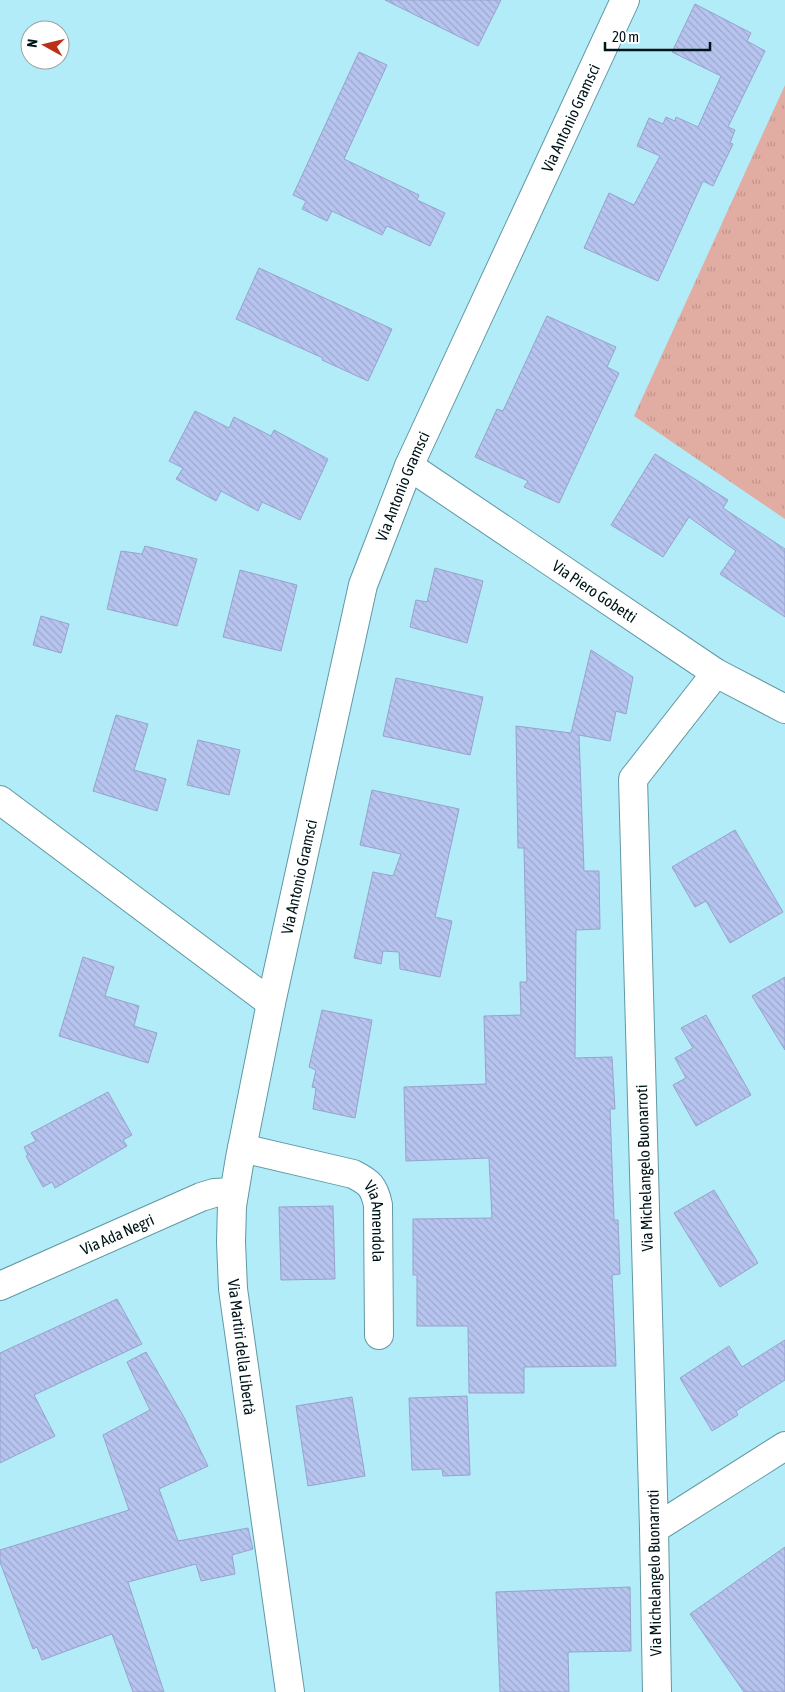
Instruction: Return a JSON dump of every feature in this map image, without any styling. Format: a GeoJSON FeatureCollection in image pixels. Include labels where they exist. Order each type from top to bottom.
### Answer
{"type":"FeatureCollection","features":[{"type":"Feature","properties":{"kind":"street","name":"Via Antonio Gramsci"},"geometry":{"type":"LineString","coordinates":[[271,1003],[363,585],[409,466],[624,0]]}},
{"type":"Feature","properties":{"kind":"street","name":"Via Piero Gobetti"},"geometry":{"type":"LineString","coordinates":[[409,466],[716,673],[785,709]]}},
{"type":"Feature","properties":{"kind":"street","name":"Via Michelangelo Buonarroti"},"geometry":{"type":"LineString","coordinates":[[657,1692],[633,779],[716,673]]}},
{"type":"Feature","properties":{"kind":"street"},"geometry":{"type":"LineString","coordinates":[[0,800],[271,1003]]}},
{"type":"Feature","properties":{"kind":"street","name":"Via Martiri della Libertà"},"geometry":{"type":"LineString","coordinates":[[271,1003],[234,1192],[231,1242],[233,1289],[290,1692]]}},
{"type":"Feature","properties":{"kind":"street","name":"Via Amendola"},"geometry":{"type":"LineString","coordinates":[[242,1148],[353,1174],[366,1181],[375,1190],[378,1205],[379,1335]]}},
{"type":"Feature","properties":{"kind":"street","name":"Via Ada Negri"},"geometry":{"type":"LineString","coordinates":[[0,1286],[201,1197],[214,1193],[234,1192]]}},
{"type":"Feature","properties":{"kind":"street"},"geometry":{"type":"LineString","coordinates":[[654,1529],[785,1446]]}},
{"type":"Feature","properties":{"kind":"green space"},"geometry":{"type":"Polygon","coordinates":[[[785,85],[785,519],[634,416],[785,85]]]}},
{"type":"Feature","properties":{"kind":"building"},"geometry":{"type":"Polygon","coordinates":[[[385,0],[501,0],[478,46],[385,0]]]}},
{"type":"Feature","properties":{"kind":"building"},"geometry":{"type":"Polygon","coordinates":[[[695,4],[751,33],[747,41],[765,51],[728,127],[735,130],[730,143],[733,144],[713,186],[703,181],[658,281],[584,248],[609,193],[634,205],[660,156],[637,146],[649,118],[663,124],[666,117],[675,121],[676,117],[698,127],[721,76],[672,52],[695,4]]]}},
{"type":"Feature","properties":{"kind":"building"},"geometry":{"type":"Polygon","coordinates":[[[359,52],[387,65],[344,159],[419,195],[417,200],[445,213],[430,246],[387,226],[382,235],[332,211],[327,221],[302,209],[306,201],[293,195],[359,52]]]}},
{"type":"Feature","properties":{"kind":"building"},"geometry":{"type":"Polygon","coordinates":[[[259,268],[392,329],[368,381],[322,360],[323,358],[236,319],[259,268]]]}},
{"type":"Feature","properties":{"kind":"building"},"geometry":{"type":"Polygon","coordinates":[[[547,316],[616,347],[607,367],[619,373],[559,503],[524,487],[528,481],[475,457],[497,409],[503,411],[547,316]]]}},
{"type":"Feature","properties":{"kind":"building"},"geometry":{"type":"Polygon","coordinates":[[[195,411],[229,428],[234,417],[271,436],[274,430],[328,459],[300,520],[262,502],[258,511],[221,491],[216,501],[176,479],[183,468],[169,461],[195,411]]]}},
{"type":"Feature","properties":{"kind":"building"},"geometry":{"type":"Polygon","coordinates":[[[655,454],[728,500],[723,508],[785,549],[785,617],[720,574],[736,551],[689,517],[663,557],[611,525],[655,454]]]}},
{"type":"Feature","properties":{"kind":"building"},"geometry":{"type":"Polygon","coordinates":[[[145,546],[197,559],[177,626],[107,609],[121,551],[142,554],[145,546]]]}},
{"type":"Feature","properties":{"kind":"building"},"geometry":{"type":"Polygon","coordinates":[[[435,568],[483,581],[467,643],[410,627],[416,600],[427,602],[435,568]]]}},
{"type":"Feature","properties":{"kind":"building"},"geometry":{"type":"Polygon","coordinates":[[[240,570],[297,585],[281,651],[223,637],[240,570]]]}},
{"type":"Feature","properties":{"kind":"building"},"geometry":{"type":"Polygon","coordinates":[[[41,616],[69,624],[61,653],[33,645],[41,616]]]}},
{"type":"Feature","properties":{"kind":"building"},"geometry":{"type":"Polygon","coordinates":[[[591,650],[633,677],[626,714],[616,711],[610,741],[579,735],[584,871],[599,871],[600,929],[576,930],[575,1058],[612,1057],[615,1109],[610,1109],[614,1220],[618,1220],[620,1274],[612,1275],[616,1366],[524,1367],[524,1393],[469,1393],[468,1326],[417,1326],[417,1275],[413,1275],[413,1219],[492,1218],[489,1158],[406,1161],[404,1087],[486,1084],[484,1016],[521,1015],[520,982],[527,982],[524,848],[518,848],[516,726],[571,733],[591,650]]]}},
{"type":"Feature","properties":{"kind":"building"},"geometry":{"type":"Polygon","coordinates":[[[396,678],[483,697],[470,755],[383,736],[396,678]]]}},
{"type":"Feature","properties":{"kind":"building"},"geometry":{"type":"Polygon","coordinates":[[[116,715],[148,724],[134,770],[166,779],[157,811],[93,791],[116,715]]]}},
{"type":"Feature","properties":{"kind":"building"},"geometry":{"type":"Polygon","coordinates":[[[198,740],[240,750],[229,795],[187,785],[198,740]]]}},
{"type":"Feature","properties":{"kind":"building"},"geometry":{"type":"Polygon","coordinates":[[[372,790],[459,809],[435,917],[452,921],[440,977],[400,969],[399,952],[383,951],[381,964],[354,958],[373,872],[393,876],[401,854],[360,845],[372,790]]]}},
{"type":"Feature","properties":{"kind":"building"},"geometry":{"type":"Polygon","coordinates":[[[735,830],[783,912],[730,943],[706,901],[695,907],[672,867],[735,830]]]}},
{"type":"Feature","properties":{"kind":"building"},"geometry":{"type":"Polygon","coordinates":[[[83,957],[114,967],[105,996],[139,1006],[134,1026],[157,1033],[148,1063],[59,1036],[83,957]]]}},
{"type":"Feature","properties":{"kind":"building"},"geometry":{"type":"Polygon","coordinates":[[[785,977],[785,1050],[752,996],[785,977]]]}},
{"type":"Feature","properties":{"kind":"building"},"geometry":{"type":"Polygon","coordinates":[[[322,1010],[372,1020],[355,1118],[313,1109],[316,1088],[312,1087],[316,1070],[309,1067],[322,1010]]]}},
{"type":"Feature","properties":{"kind":"building"},"geometry":{"type":"Polygon","coordinates":[[[706,1015],[751,1095],[696,1126],[673,1085],[686,1078],[675,1058],[693,1048],[681,1028],[706,1015]]]}},
{"type":"Feature","properties":{"kind":"building"},"geometry":{"type":"Polygon","coordinates":[[[108,1092],[132,1135],[123,1140],[127,1146],[55,1188],[52,1182],[43,1187],[26,1156],[28,1155],[24,1147],[36,1141],[31,1133],[108,1092]]]}},
{"type":"Feature","properties":{"kind":"building"},"geometry":{"type":"Polygon","coordinates":[[[714,1190],[758,1263],[720,1287],[674,1213],[714,1190]]]}},
{"type":"Feature","properties":{"kind":"building"},"geometry":{"type":"Polygon","coordinates":[[[333,1206],[335,1279],[281,1280],[279,1207],[333,1206]]]}},
{"type":"Feature","properties":{"kind":"building"},"geometry":{"type":"Polygon","coordinates":[[[117,1299],[142,1344],[34,1395],[55,1436],[0,1463],[0,1353],[117,1299]]]}},
{"type":"Feature","properties":{"kind":"building"},"geometry":{"type":"Polygon","coordinates":[[[785,1340],[785,1380],[736,1411],[738,1415],[712,1431],[680,1378],[729,1346],[742,1367],[785,1340]]]}},
{"type":"Feature","properties":{"kind":"building"},"geometry":{"type":"Polygon","coordinates":[[[146,1352],[185,1419],[208,1466],[159,1489],[178,1541],[248,1528],[253,1549],[232,1555],[235,1574],[201,1581],[196,1564],[128,1582],[164,1692],[133,1692],[112,1634],[42,1660],[37,1647],[33,1649],[0,1562],[0,1550],[129,1510],[103,1435],[150,1410],[127,1362],[146,1352]]]}},
{"type":"Feature","properties":{"kind":"building"},"geometry":{"type":"Polygon","coordinates":[[[467,1396],[470,1475],[443,1476],[442,1469],[412,1470],[409,1398],[467,1396]]]}},
{"type":"Feature","properties":{"kind":"building"},"geometry":{"type":"Polygon","coordinates":[[[352,1397],[365,1476],[308,1486],[296,1406],[352,1397]]]}},
{"type":"Feature","properties":{"kind":"building"},"geometry":{"type":"Polygon","coordinates":[[[785,1547],[785,1692],[744,1692],[690,1614],[785,1547]]]}},
{"type":"Feature","properties":{"kind":"building"},"geometry":{"type":"Polygon","coordinates":[[[630,1587],[631,1651],[568,1652],[569,1692],[500,1692],[496,1592],[630,1587]]]}}]}
